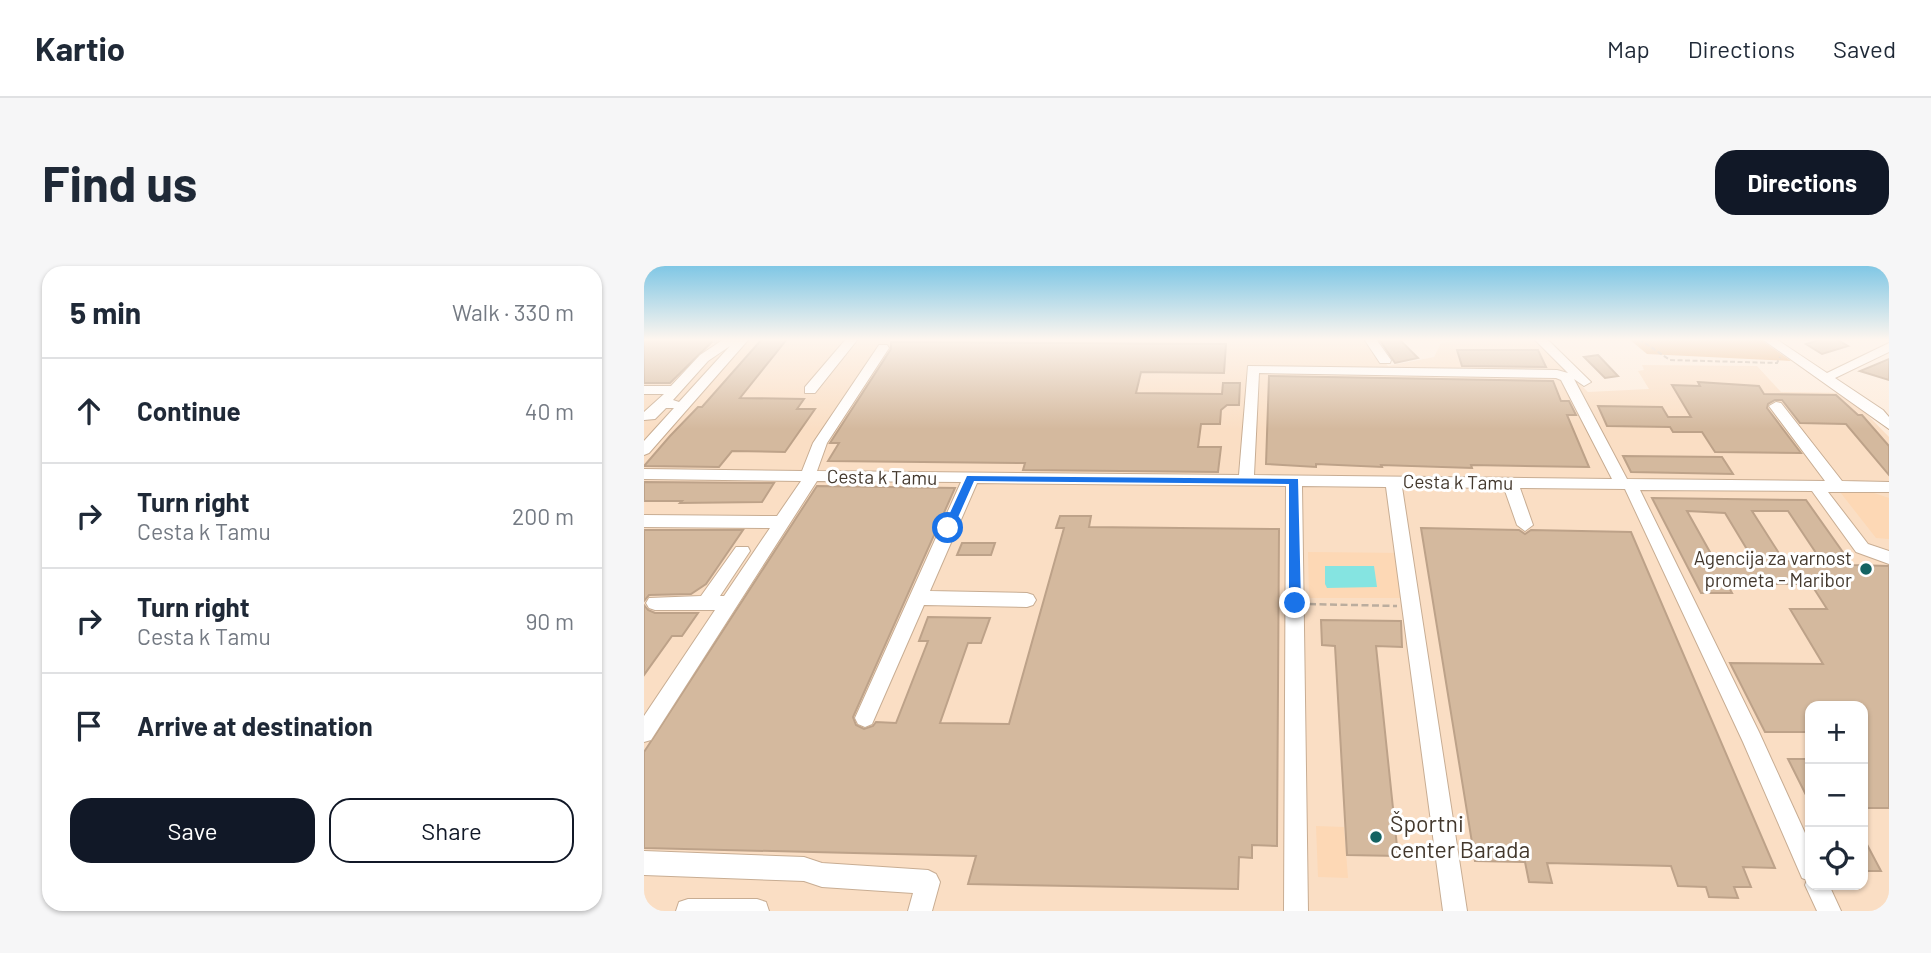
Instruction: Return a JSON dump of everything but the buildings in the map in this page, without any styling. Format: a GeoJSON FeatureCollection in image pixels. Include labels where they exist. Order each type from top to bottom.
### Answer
{"type":"FeatureCollection","features":[{"type":"Feature","properties":{"kind":"street"},"geometry":{"type":"LineString","coordinates":[[644,416],[650,416],[694,369]]}},
{"type":"Feature","properties":{"kind":"street"},"geometry":{"type":"LineString","coordinates":[[703,369],[707,378]]}},
{"type":"Feature","properties":{"kind":"street"},"geometry":{"type":"LineString","coordinates":[[644,450],[715,369]]}},
{"type":"Feature","properties":{"kind":"street"},"geometry":{"type":"LineString","coordinates":[[810,390],[827,369]]}},
{"type":"Feature","properties":{"kind":"street"},"geometry":{"type":"LineString","coordinates":[[809,476],[820,443],[869,369]]}},
{"type":"Feature","properties":{"kind":"street"},"geometry":{"type":"LineString","coordinates":[[1246,481],[1253,369]]}},
{"type":"Feature","properties":{"kind":"street"},"geometry":{"type":"LineString","coordinates":[[1259,369],[1557,374],[1566,377],[1626,484],[1752,739],[1805,859]]}},
{"type":"Feature","properties":{"kind":"street"},"geometry":{"type":"LineString","coordinates":[[1570,369],[1584,382]]}},
{"type":"Feature","properties":{"kind":"street"},"geometry":{"type":"LineString","coordinates":[[1812,369],[1883,415],[1889,425]]}},
{"type":"Feature","properties":{"kind":"street"},"geometry":{"type":"LineString","coordinates":[[1821,375],[1835,369]]}},
{"type":"Feature","properties":{"kind":"street"},"geometry":{"type":"LineString","coordinates":[[644,390],[676,390]]}},
{"type":"Feature","properties":{"kind":"street"},"geometry":{"type":"LineString","coordinates":[[662,404],[684,404]]}},
{"type":"Feature","properties":{"kind":"street"},"geometry":{"type":"LineString","coordinates":[[1776,406],[1837,486]]}},
{"type":"Feature","properties":{"kind":"street","name":"Cesta k Tamu"},"geometry":{"type":"LineString","coordinates":[[644,474],[1510,482],[1888,489]]}},
{"type":"Feature","properties":{"kind":"street","name":"Cesta k Tamu"},"geometry":{"type":"LineString","coordinates":[[644,733],[782,522],[809,476]]}},
{"type":"Feature","properties":{"kind":"street"},"geometry":{"type":"LineString","coordinates":[[865,718],[971,478]]}},
{"type":"Feature","properties":{"kind":"street"},"geometry":{"type":"LineString","coordinates":[[1294,481],[1296,911]]}},
{"type":"Feature","properties":{"kind":"street"},"geometry":{"type":"LineString","coordinates":[[1393,481],[1455,911]]}},
{"type":"Feature","properties":{"kind":"street"},"geometry":{"type":"LineString","coordinates":[[1510,482],[1525,526]]}},
{"type":"Feature","properties":{"kind":"street"},"geometry":{"type":"LineString","coordinates":[[1816,486],[1861,548],[1889,558]]}},
{"type":"Feature","properties":{"kind":"street"},"geometry":{"type":"LineString","coordinates":[[644,521],[782,522]]}},
{"type":"Feature","properties":{"kind":"street"},"geometry":{"type":"LineString","coordinates":[[706,603],[742,551]]}},
{"type":"Feature","properties":{"kind":"street"},"geometry":{"type":"LineString","coordinates":[[916,598],[1027,600]]}},
{"type":"Feature","properties":{"kind":"street"},"geometry":{"type":"LineString","coordinates":[[655,603],[729,603]]}},
{"type":"Feature","properties":{"kind":"street"},"geometry":{"type":"LineString","coordinates":[[644,863],[804,869],[822,875],[928,882],[920,911]]}},
{"type":"Feature","properties":{"kind":"street"},"geometry":{"type":"LineString","coordinates":[[1819,890],[1829,911]]}},
{"type":"Feature","properties":{"kind":"street"},"geometry":{"type":"LineString","coordinates":[[688,911],[757,911]]}},
{"type":"Feature","properties":{"kind":"path"},"geometry":{"type":"LineString","coordinates":[[1302,604],[1411,607]]}},
{"type":"Feature","properties":{"kind":"shaded area"},"geometry":{"type":"Polygon","coordinates":[[[644,369],[1565,369],[1588,392],[1649,389],[1638,371],[1644,369],[1760,369],[1781,392],[1846,393],[1889,437],[1889,911],[644,911],[644,369]]]}},
{"type":"Feature","properties":{"kind":"shaded area"},"geometry":{"type":"Polygon","coordinates":[[[1868,491],[1889,498],[1889,539],[1876,538],[1840,492],[1868,491]]]}},
{"type":"Feature","properties":{"kind":"shaded area"},"geometry":{"type":"Polygon","coordinates":[[[1308,552],[1408,553],[1415,598],[1309,598],[1308,552]]]}},
{"type":"Feature","properties":{"kind":"shaded area"},"geometry":{"type":"Polygon","coordinates":[[[1316,826],[1344,827],[1348,878],[1318,877],[1316,826]]]}},
{"type":"Feature","properties":{"kind":"water"},"geometry":{"type":"Polygon","coordinates":[[[1325,566],[1374,566],[1377,587],[1327,588],[1325,566]]]}},
{"type":"Feature","properties":{"kind":"place","name":"Agencija za varnost prometa - Maribor"},"geometry":{"type":"Point","coordinates":[1866,569]}},
{"type":"Feature","properties":{"kind":"place","name":"Športni center Barada"},"geometry":{"type":"Point","coordinates":[1376,837]}},
{"type":"Feature","properties":{"kind":"route"},"geometry":{"type":"LineString","coordinates":[[948,528],[971,478],[1294,481],[1295,603]]}}]}
